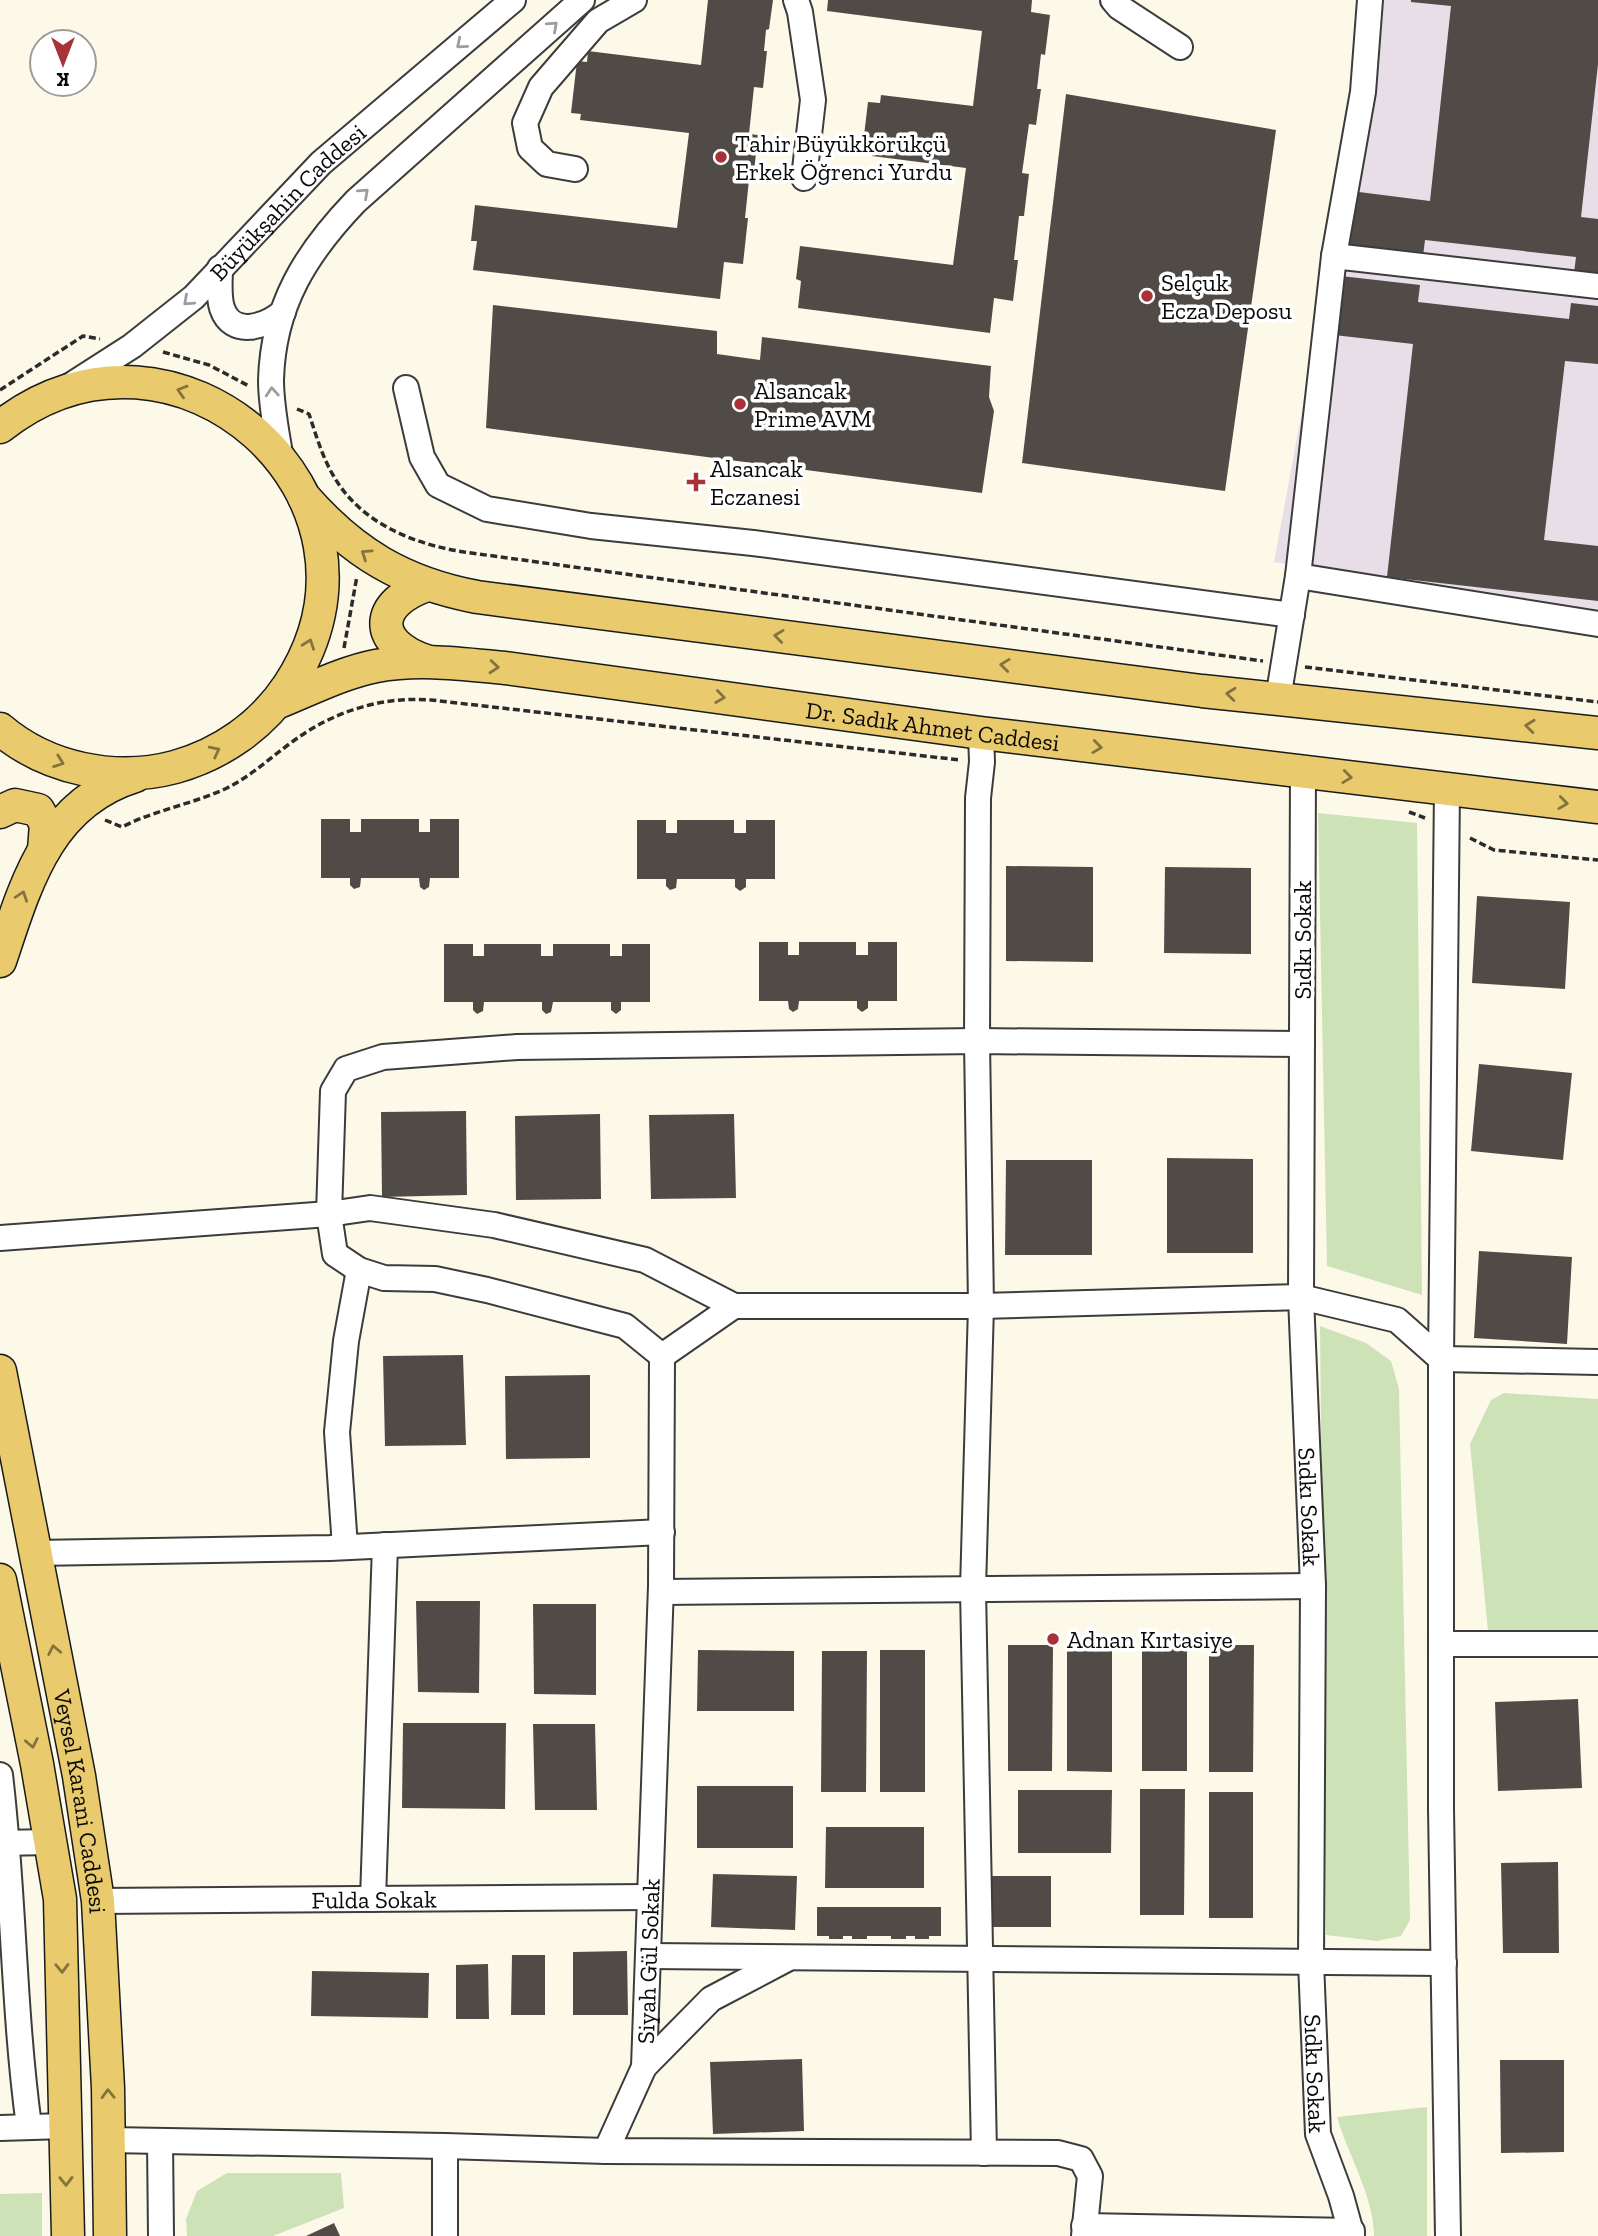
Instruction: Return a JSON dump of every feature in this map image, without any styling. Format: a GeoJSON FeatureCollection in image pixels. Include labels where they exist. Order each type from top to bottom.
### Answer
{"type":"FeatureCollection","features":[{"type":"Feature","properties":{"kind":"main road"},"geometry":{"type":"LineString","coordinates":[[0,427],[28,408],[56,394],[76,388],[118,382],[180,390],[199,397],[253,429],[281,460],[304,497],[332,528],[361,551],[392,570],[427,585],[477,597],[1278,699],[1598,733]]}},
{"type":"Feature","properties":{"kind":"main road"},"geometry":{"type":"LineString","coordinates":[[0,961],[26,885],[62,822],[112,783],[181,765],[210,754],[246,732],[276,703],[293,679],[306,653],[319,604],[320,553],[304,497]]}},
{"type":"Feature","properties":{"kind":"main road"},"geometry":{"type":"LineString","coordinates":[[426,661],[409,656],[397,648],[389,636],[387,620],[400,597],[427,585]]}},
{"type":"Feature","properties":{"kind":"main road","name":"Dr. Sadık Ahmet Caddesi"},"geometry":{"type":"LineString","coordinates":[[276,703],[339,676],[377,666],[426,661],[519,669],[981,748],[1303,772],[1598,807]]}},
{"type":"Feature","properties":{"kind":"main road"},"geometry":{"type":"LineString","coordinates":[[0,729],[38,753],[74,767],[112,773],[150,772]]}},
{"type":"Feature","properties":{"kind":"main road"},"geometry":{"type":"LineString","coordinates":[[0,812],[15,805],[38,810],[46,824],[44,850]]}},
{"type":"Feature","properties":{"kind":"main road","name":"Veysel Karani Caddesi"},"geometry":{"type":"LineString","coordinates":[[0,1371],[79,1776],[98,1901],[109,2140],[110,2236]]}},
{"type":"Feature","properties":{"kind":"main road","name":"Veysel Karani Caddesi"},"geometry":{"type":"LineString","coordinates":[[1,1587],[60,1899],[68,2236]]}},
{"type":"Feature","properties":{"kind":"street","name":"Büyükşahin Caddesi"},"geometry":{"type":"LineString","coordinates":[[56,394],[132,346],[194,297],[321,163],[513,0]]}},
{"type":"Feature","properties":{"kind":"street","name":"Büyükşahin Caddesi"},"geometry":{"type":"LineString","coordinates":[[281,460],[272,398],[274,342],[294,281],[311,254],[332,226],[356,201],[582,0]]}},
{"type":"Feature","properties":{"kind":"street"},"geometry":{"type":"LineString","coordinates":[[575,169],[547,164],[530,148],[525,123],[541,87],[598,21],[634,0]]}},
{"type":"Feature","properties":{"kind":"street"},"geometry":{"type":"LineString","coordinates":[[796,0],[813,100],[804,178]]}},
{"type":"Feature","properties":{"kind":"street"},"geometry":{"type":"LineString","coordinates":[[1114,0],[1119,7],[1180,47]]}},
{"type":"Feature","properties":{"kind":"street"},"geometry":{"type":"LineString","coordinates":[[1278,699],[1298,576],[1334,256],[1363,92],[1370,0]]}},
{"type":"Feature","properties":{"kind":"street"},"geometry":{"type":"LineString","coordinates":[[1334,256],[1598,286]]}},
{"type":"Feature","properties":{"kind":"street"},"geometry":{"type":"LineString","coordinates":[[220,268],[219,297],[223,311],[232,322],[245,327],[259,327],[283,312]]}},
{"type":"Feature","properties":{"kind":"street"},"geometry":{"type":"LineString","coordinates":[[406,388],[422,457],[438,485],[487,509],[591,526],[766,545],[1292,615]]}},
{"type":"Feature","properties":{"kind":"street"},"geometry":{"type":"LineString","coordinates":[[1298,576],[1598,624]]}},
{"type":"Feature","properties":{"kind":"street"},"geometry":{"type":"LineString","coordinates":[[981,748],[978,798],[978,1041],[982,1306],[974,1589],[984,2153]]}},
{"type":"Feature","properties":{"kind":"street","name":"Sıdkı Sokak"},"geometry":{"type":"LineString","coordinates":[[1303,772],[1301,1297],[1313,1586],[1311,1962],[1318,2134],[1352,2234]]}},
{"type":"Feature","properties":{"kind":"street"},"geometry":{"type":"LineString","coordinates":[[1447,789],[1441,1644],[1448,2236]]}},
{"type":"Feature","properties":{"kind":"street"},"geometry":{"type":"LineString","coordinates":[[734,1306],[662,1356],[625,1326],[436,1279],[384,1278],[359,1270],[335,1254],[329,1214],[333,1091],[346,1069],[383,1057],[517,1046],[978,1041],[1302,1044]]}},
{"type":"Feature","properties":{"kind":"street"},"geometry":{"type":"LineString","coordinates":[[0,1238],[329,1214],[369,1208],[494,1225],[645,1260],[734,1306],[982,1306],[1301,1297],[1397,1321],[1441,1359],[1598,1362]]}},
{"type":"Feature","properties":{"kind":"street"},"geometry":{"type":"LineString","coordinates":[[345,1547],[337,1432],[346,1341],[359,1270]]}},
{"type":"Feature","properties":{"kind":"street","name":"Siyah Gül Sokak"},"geometry":{"type":"LineString","coordinates":[[606,2151],[643,2067],[661,1592],[662,1356]]}},
{"type":"Feature","properties":{"kind":"street"},"geometry":{"type":"LineString","coordinates":[[35,1553],[345,1547],[662,1532]]}},
{"type":"Feature","properties":{"kind":"street"},"geometry":{"type":"LineString","coordinates":[[373,1899],[385,1545]]}},
{"type":"Feature","properties":{"kind":"street"},"geometry":{"type":"LineString","coordinates":[[661,1592],[1313,1586]]}},
{"type":"Feature","properties":{"kind":"street"},"geometry":{"type":"LineString","coordinates":[[1441,1644],[1598,1644]]}},
{"type":"Feature","properties":{"kind":"street"},"geometry":{"type":"LineString","coordinates":[[0,1775],[20,2061],[29,2126]]}},
{"type":"Feature","properties":{"kind":"street"},"geometry":{"type":"LineString","coordinates":[[4,1843],[50,1842]]}},
{"type":"Feature","properties":{"kind":"street","name":"Fulda Sokak"},"geometry":{"type":"LineString","coordinates":[[98,1901],[650,1897]]}},
{"type":"Feature","properties":{"kind":"street"},"geometry":{"type":"LineString","coordinates":[[648,1956],[1444,1963]]}},
{"type":"Feature","properties":{"kind":"street"},"geometry":{"type":"LineString","coordinates":[[643,2067],[711,1999],[790,1958]]}},
{"type":"Feature","properties":{"kind":"street"},"geometry":{"type":"LineString","coordinates":[[0,2128],[65,2126]]}},
{"type":"Feature","properties":{"kind":"street"},"geometry":{"type":"LineString","coordinates":[[109,2140],[606,2151],[1058,2153],[1081,2159],[1090,2176],[1084,2231],[1352,2234]]}},
{"type":"Feature","properties":{"kind":"street"},"geometry":{"type":"LineString","coordinates":[[160,2141],[161,2236]]}},
{"type":"Feature","properties":{"kind":"street"},"geometry":{"type":"LineString","coordinates":[[445,2146],[445,2236]]}},
{"type":"Feature","properties":{"kind":"path"},"geometry":{"type":"LineString","coordinates":[[0,390],[83,336],[173,354],[209,365],[309,414],[331,473],[351,499],[374,519],[412,540],[464,552],[1284,664],[1598,702]]}},
{"type":"Feature","properties":{"kind":"path"},"geometry":{"type":"LineString","coordinates":[[331,718],[364,531],[374,519]]}},
{"type":"Feature","properties":{"kind":"path"},"geometry":{"type":"LineString","coordinates":[[122,827],[159,811],[228,788],[306,732],[331,718],[385,701],[409,698],[981,748]]}},
{"type":"Feature","properties":{"kind":"path"},"geometry":{"type":"LineString","coordinates":[[1402,810],[1447,824],[1494,850],[1598,860]]}},
{"type":"Feature","properties":{"kind":"shaded area"},"geometry":{"type":"Polygon","coordinates":[[[1378,0],[1598,0],[1598,610],[1274,562],[1378,0]]]}},
{"type":"Feature","properties":{"kind":"green space"},"geometry":{"type":"Polygon","coordinates":[[[1318,813],[1417,823],[1422,1295],[1327,1266],[1318,813]]]}},
{"type":"Feature","properties":{"kind":"green space"},"geometry":{"type":"Polygon","coordinates":[[[1320,1326],[1366,1343],[1391,1361],[1399,1389],[1410,1920],[1401,1936],[1377,1941],[1326,1935],[1320,1326]]]}},
{"type":"Feature","properties":{"kind":"green space"},"geometry":{"type":"Polygon","coordinates":[[[1504,1393],[1598,1399],[1598,1632],[1488,1631],[1470,1444],[1491,1400],[1504,1393]]]}},
{"type":"Feature","properties":{"kind":"green space"},"geometry":{"type":"Polygon","coordinates":[[[1427,2107],[1427,2236],[1374,2236],[1370,2206],[1337,2117],[1427,2107]]]}},
{"type":"Feature","properties":{"kind":"green space"},"geometry":{"type":"Polygon","coordinates":[[[227,2173],[341,2173],[344,2208],[273,2236],[187,2236],[186,2219],[197,2191],[227,2173]]]}},
{"type":"Feature","properties":{"kind":"green space"},"geometry":{"type":"Polygon","coordinates":[[[42,2193],[42,2236],[0,2236],[0,2194],[42,2193]]]}},
{"type":"Feature","properties":{"kind":"building","name":"Tahir Büyükkörükçü Erkek Öğrenci Yurdu"},"geometry":{"type":"Polygon","coordinates":[[[708,0],[773,0],[769,29],[766,30],[763,88],[754,87],[749,134],[758,135],[753,180],[749,180],[743,264],[724,262],[720,299],[473,270],[477,241],[471,241],[475,205],[677,228],[689,133],[580,120],[581,114],[571,113],[577,61],[587,62],[588,51],[701,65],[708,0]]]}},
{"type":"Feature","properties":{"kind":"building"},"geometry":{"type":"Polygon","coordinates":[[[828,0],[1032,0],[1031,12],[1050,15],[1045,55],[1041,54],[1037,89],[1041,89],[1036,125],[1029,124],[1022,173],[1029,174],[1024,216],[1019,216],[1014,260],[1018,260],[1013,301],[994,298],[990,333],[798,308],[801,281],[796,279],[800,246],[953,265],[966,168],[872,156],[874,145],[863,144],[868,102],[880,103],[881,95],[973,106],[982,31],[827,11],[828,0]]]}},
{"type":"Feature","properties":{"kind":"building"},"geometry":{"type":"Polygon","coordinates":[[[1411,0],[1598,0],[1598,64],[1581,217],[1598,219],[1598,276],[1574,273],[1576,257],[1425,240],[1423,256],[1344,248],[1351,191],[1430,201],[1451,6],[1411,0]]]}},
{"type":"Feature","properties":{"kind":"building","name":"Selçuk Ecza Deposu"},"geometry":{"type":"Polygon","coordinates":[[[1066,94],[1276,130],[1225,491],[1022,463],[1066,94]]]}},
{"type":"Feature","properties":{"kind":"building"},"geometry":{"type":"Polygon","coordinates":[[[1341,276],[1420,285],[1418,302],[1569,319],[1571,303],[1598,306],[1598,364],[1565,361],[1544,540],[1598,546],[1598,601],[1387,577],[1413,344],[1334,335],[1341,276]]]}},
{"type":"Feature","properties":{"kind":"building","name":"Alsancak Prime AVM"},"geometry":{"type":"Polygon","coordinates":[[[493,305],[717,331],[717,354],[760,360],[762,337],[991,366],[989,397],[994,411],[982,493],[486,428],[493,305]]]}},
{"type":"Feature","properties":{"kind":"building"},"geometry":{"type":"Polygon","coordinates":[[[321,819],[350,819],[350,832],[361,832],[361,819],[419,819],[419,832],[430,832],[430,819],[459,819],[459,878],[430,878],[429,887],[424,890],[420,887],[419,878],[361,878],[360,887],[354,889],[350,885],[350,878],[321,878],[321,819]]]}},
{"type":"Feature","properties":{"kind":"building"},"geometry":{"type":"Polygon","coordinates":[[[637,820],[666,820],[666,833],[677,833],[677,820],[734,820],[734,833],[746,833],[746,820],[775,820],[775,879],[746,879],[746,887],[740,891],[735,887],[735,879],[677,879],[676,888],[670,890],[666,886],[666,879],[637,879],[637,820]]]}},
{"type":"Feature","properties":{"kind":"building"},"geometry":{"type":"Polygon","coordinates":[[[1006,866],[1093,867],[1093,962],[1006,961],[1006,866]]]}},
{"type":"Feature","properties":{"kind":"building"},"geometry":{"type":"Polygon","coordinates":[[[1165,867],[1251,868],[1251,954],[1164,953],[1165,867]]]}},
{"type":"Feature","properties":{"kind":"building"},"geometry":{"type":"Polygon","coordinates":[[[1477,896],[1570,902],[1565,989],[1472,983],[1477,896]]]}},
{"type":"Feature","properties":{"kind":"building"},"geometry":{"type":"Polygon","coordinates":[[[759,942],[788,942],[788,955],[799,955],[799,942],[856,942],[856,955],[868,955],[868,942],[897,942],[897,1001],[868,1001],[868,1008],[862,1012],[857,1008],[857,1001],[799,1001],[798,1009],[793,1012],[789,1009],[788,1001],[759,1001],[759,942]]]}},
{"type":"Feature","properties":{"kind":"building"},"geometry":{"type":"Polygon","coordinates":[[[444,944],[473,944],[473,956],[484,956],[484,944],[541,944],[541,956],[553,956],[553,944],[610,944],[610,956],[622,956],[622,944],[650,944],[650,1002],[621,1002],[621,1010],[616,1014],[611,1010],[611,1002],[553,1002],[551,1012],[546,1014],[542,1010],[542,1002],[484,1002],[483,1011],[477,1014],[473,1010],[473,1002],[444,1002],[444,944]]]}},
{"type":"Feature","properties":{"kind":"building"},"geometry":{"type":"Polygon","coordinates":[[[1479,1064],[1572,1073],[1563,1160],[1471,1151],[1479,1064]]]}},
{"type":"Feature","properties":{"kind":"building"},"geometry":{"type":"Polygon","coordinates":[[[466,1111],[467,1195],[382,1197],[381,1112],[466,1111]]]}},
{"type":"Feature","properties":{"kind":"building"},"geometry":{"type":"Polygon","coordinates":[[[600,1114],[601,1199],[516,1200],[515,1116],[600,1114]]]}},
{"type":"Feature","properties":{"kind":"building"},"geometry":{"type":"Polygon","coordinates":[[[734,1114],[736,1198],[651,1199],[649,1115],[734,1114]]]}},
{"type":"Feature","properties":{"kind":"building"},"geometry":{"type":"Polygon","coordinates":[[[1167,1158],[1253,1159],[1253,1253],[1167,1253],[1167,1158]]]}},
{"type":"Feature","properties":{"kind":"building"},"geometry":{"type":"Polygon","coordinates":[[[1006,1160],[1092,1160],[1092,1255],[1005,1255],[1006,1160]]]}},
{"type":"Feature","properties":{"kind":"building"},"geometry":{"type":"Polygon","coordinates":[[[1479,1251],[1572,1257],[1567,1344],[1474,1338],[1479,1251]]]}},
{"type":"Feature","properties":{"kind":"building"},"geometry":{"type":"Polygon","coordinates":[[[463,1355],[466,1445],[385,1446],[383,1356],[463,1355]]]}},
{"type":"Feature","properties":{"kind":"building"},"geometry":{"type":"Polygon","coordinates":[[[590,1375],[590,1458],[506,1459],[505,1376],[590,1375]]]}},
{"type":"Feature","properties":{"kind":"building"},"geometry":{"type":"Polygon","coordinates":[[[416,1601],[480,1601],[479,1693],[418,1692],[416,1601]]]}},
{"type":"Feature","properties":{"kind":"building"},"geometry":{"type":"Polygon","coordinates":[[[533,1604],[596,1604],[596,1695],[534,1694],[533,1604]]]}},
{"type":"Feature","properties":{"kind":"building"},"geometry":{"type":"Polygon","coordinates":[[[1008,1645],[1053,1645],[1052,1771],[1008,1771],[1008,1645]]]}},
{"type":"Feature","properties":{"kind":"building"},"geometry":{"type":"Polygon","coordinates":[[[1067,1645],[1112,1645],[1112,1772],[1067,1771],[1067,1645]]]}},
{"type":"Feature","properties":{"kind":"building"},"geometry":{"type":"Polygon","coordinates":[[[1142,1645],[1187,1645],[1187,1771],[1142,1771],[1142,1645]]]}},
{"type":"Feature","properties":{"kind":"building"},"geometry":{"type":"Polygon","coordinates":[[[1209,1645],[1254,1645],[1253,1772],[1209,1772],[1209,1645]]]}},
{"type":"Feature","properties":{"kind":"building"},"geometry":{"type":"Polygon","coordinates":[[[698,1650],[794,1651],[794,1711],[697,1711],[698,1650]]]}},
{"type":"Feature","properties":{"kind":"building"},"geometry":{"type":"Polygon","coordinates":[[[880,1650],[925,1650],[925,1792],[880,1792],[880,1650]]]}},
{"type":"Feature","properties":{"kind":"building"},"geometry":{"type":"Polygon","coordinates":[[[822,1651],[867,1651],[866,1792],[821,1792],[822,1651]]]}},
{"type":"Feature","properties":{"kind":"building"},"geometry":{"type":"Polygon","coordinates":[[[1578,1699],[1582,1788],[1498,1791],[1495,1702],[1578,1699]]]}},
{"type":"Feature","properties":{"kind":"building"},"geometry":{"type":"Polygon","coordinates":[[[403,1723],[506,1723],[505,1809],[402,1808],[403,1723]]]}},
{"type":"Feature","properties":{"kind":"building"},"geometry":{"type":"Polygon","coordinates":[[[533,1724],[595,1724],[597,1810],[535,1810],[533,1724]]]}},
{"type":"Feature","properties":{"kind":"building"},"geometry":{"type":"Polygon","coordinates":[[[697,1786],[793,1786],[793,1848],[697,1848],[697,1786]]]}},
{"type":"Feature","properties":{"kind":"building"},"geometry":{"type":"Polygon","coordinates":[[[1140,1789],[1185,1789],[1184,1915],[1140,1915],[1140,1789]]]}},
{"type":"Feature","properties":{"kind":"building"},"geometry":{"type":"Polygon","coordinates":[[[1018,1790],[1112,1790],[1111,1853],[1018,1853],[1018,1790]]]}},
{"type":"Feature","properties":{"kind":"building"},"geometry":{"type":"Polygon","coordinates":[[[1209,1792],[1253,1792],[1253,1918],[1209,1918],[1209,1792]]]}},
{"type":"Feature","properties":{"kind":"building"},"geometry":{"type":"Polygon","coordinates":[[[826,1827],[924,1827],[924,1888],[825,1888],[826,1827]]]}},
{"type":"Feature","properties":{"kind":"building"},"geometry":{"type":"Polygon","coordinates":[[[1558,1862],[1559,1953],[1503,1953],[1501,1863],[1558,1862]]]}},
{"type":"Feature","properties":{"kind":"building"},"geometry":{"type":"Polygon","coordinates":[[[713,1874],[797,1876],[795,1930],[711,1927],[713,1874]]]}},
{"type":"Feature","properties":{"kind":"building"},"geometry":{"type":"Polygon","coordinates":[[[984,1876],[1051,1876],[1051,1927],[984,1927],[984,1876]]]}},
{"type":"Feature","properties":{"kind":"building"},"geometry":{"type":"Polygon","coordinates":[[[817,1907],[941,1907],[941,1936],[929,1936],[929,1939],[915,1939],[915,1936],[891,1939],[891,1936],[867,1936],[867,1939],[852,1939],[852,1936],[843,1936],[843,1939],[829,1939],[829,1936],[817,1936],[817,1907]]]}},
{"type":"Feature","properties":{"kind":"building"},"geometry":{"type":"Polygon","coordinates":[[[627,1951],[628,2015],[573,2015],[573,1952],[627,1951]]]}},
{"type":"Feature","properties":{"kind":"building"},"geometry":{"type":"Polygon","coordinates":[[[512,1955],[545,1955],[545,2015],[511,2015],[512,1955]]]}},
{"type":"Feature","properties":{"kind":"building"},"geometry":{"type":"Polygon","coordinates":[[[488,1964],[489,2019],[456,2019],[456,1965],[488,1964]]]}},
{"type":"Feature","properties":{"kind":"building"},"geometry":{"type":"Polygon","coordinates":[[[312,1971],[429,1973],[428,2018],[311,2016],[312,1971]]]}},
{"type":"Feature","properties":{"kind":"building"},"geometry":{"type":"Polygon","coordinates":[[[802,2059],[804,2131],[713,2134],[710,2062],[802,2059]]]}},
{"type":"Feature","properties":{"kind":"building"},"geometry":{"type":"Polygon","coordinates":[[[1500,2060],[1564,2060],[1564,2152],[1501,2153],[1500,2060]]]}},
{"type":"Feature","properties":{"kind":"building"},"geometry":{"type":"Polygon","coordinates":[[[334,2223],[340,2236],[306,2236],[334,2223]]]}},
{"type":"Feature","properties":{"kind":"place","name":"Tahir Büyükkörükçü Erkek Öğrenci Yurdu"},"geometry":{"type":"Point","coordinates":[721,157]}},
{"type":"Feature","properties":{"kind":"place","name":"Selçuk Ecza Deposu"},"geometry":{"type":"Point","coordinates":[1147,296]}},
{"type":"Feature","properties":{"kind":"place","name":"Alsancak Prime AVM"},"geometry":{"type":"Point","coordinates":[740,404]}},
{"type":"Feature","properties":{"kind":"place","name":"Alsancak Eczanesi"},"geometry":{"type":"Point","coordinates":[696,482]}},
{"type":"Feature","properties":{"kind":"place","name":"Adnan Kırtasiye"},"geometry":{"type":"Point","coordinates":[1053,1639]}}]}
